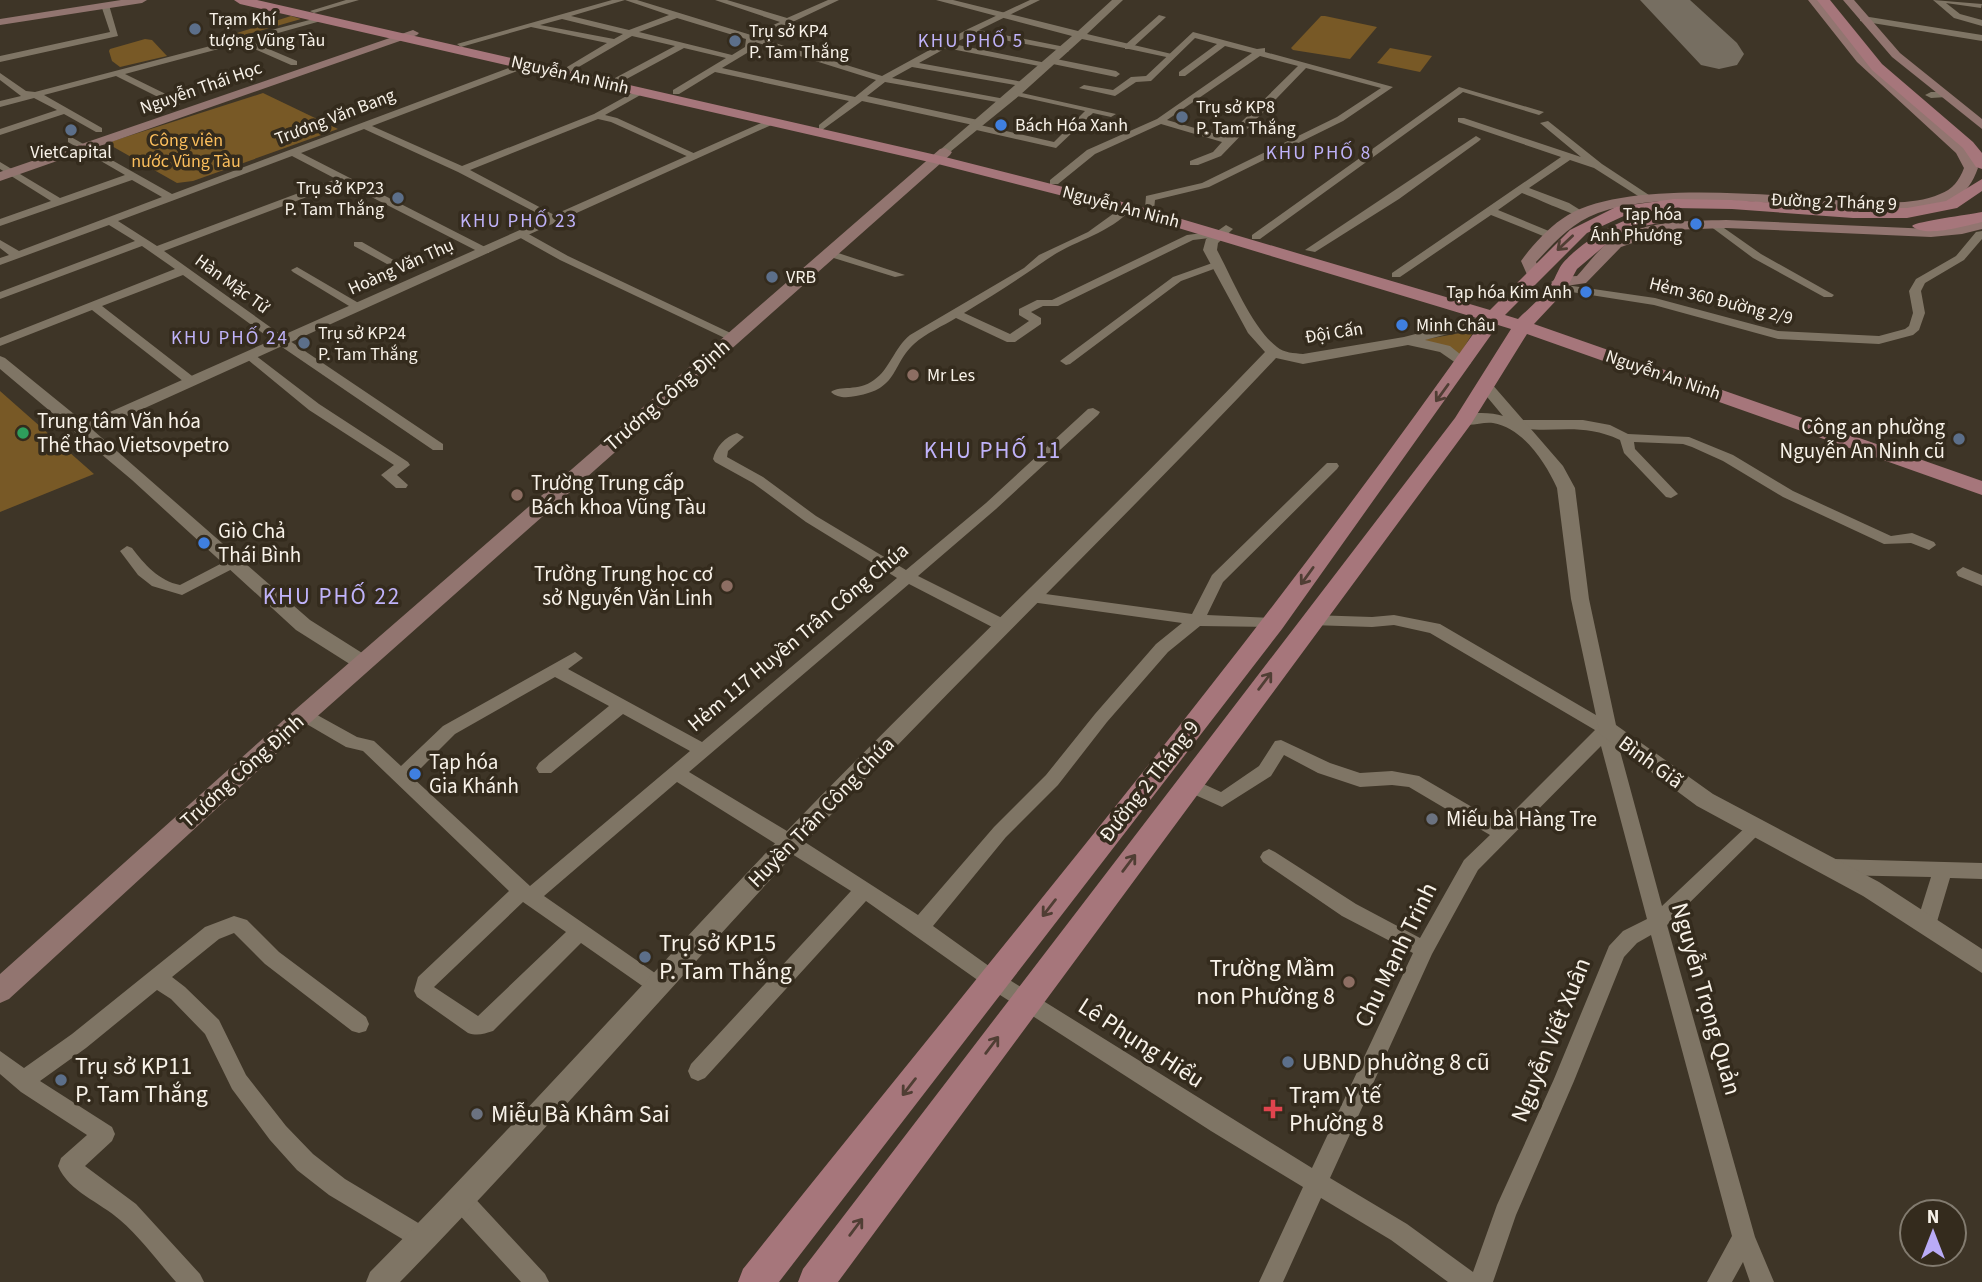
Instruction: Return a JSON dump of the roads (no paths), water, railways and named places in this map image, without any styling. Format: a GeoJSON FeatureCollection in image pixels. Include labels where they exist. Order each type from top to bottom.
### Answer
{"type":"FeatureCollection","features":[{"type":"Feature","properties":{"kind":"main road"},"geometry":{"type":"LineString","coordinates":[[0,22],[142,0]]}},
{"type":"Feature","properties":{"kind":"main road","name":"Nguyễn An Ninh"},"geometry":{"type":"LineString","coordinates":[[240,0],[461,44],[676,92],[1054,182],[1499,312]]}},
{"type":"Feature","properties":{"kind":"main road","name":"Nguyễn An Ninh"},"geometry":{"type":"LineString","coordinates":[[266,0],[319,15]]}},
{"type":"Feature","properties":{"kind":"main road","name":"Đường 2 Tháng 9"},"geometry":{"type":"LineString","coordinates":[[1813,0],[1845,42],[1904,95],[1968,145],[1982,163]]}},
{"type":"Feature","properties":{"kind":"main road","name":"Đường 2 Tháng 9"},"geometry":{"type":"LineString","coordinates":[[1534,276],[1528,261],[1567,222],[1625,202],[1700,197],[1912,205],[1944,198],[1963,185],[1971,168],[1961,151],[1877,67],[1823,0]]}},
{"type":"Feature","properties":{"kind":"main road"},"geometry":{"type":"LineString","coordinates":[[1837,0],[1878,50],[1982,125]]}},
{"type":"Feature","properties":{"kind":"main road"},"geometry":{"type":"LineString","coordinates":[[1848,0],[1896,55],[1982,137]]}},
{"type":"Feature","properties":{"kind":"main road","name":"Nguyễn An Ninh"},"geometry":{"type":"LineString","coordinates":[[397,32],[525,65],[772,122],[942,156],[1128,208],[1311,250],[1396,275],[1982,476]]}},
{"type":"Feature","properties":{"kind":"main road","name":"Nguyễn Thái Học"},"geometry":{"type":"LineString","coordinates":[[3,170],[397,32]]}},
{"type":"Feature","properties":{"kind":"main road","name":"Nguyễn Thái Học"},"geometry":{"type":"LineString","coordinates":[[106,134],[177,103],[294,63],[350,50],[397,32]]}},
{"type":"Feature","properties":{"kind":"main road"},"geometry":{"type":"LineString","coordinates":[[1904,95],[1937,95]]}},
{"type":"Feature","properties":{"kind":"main road","name":"Trương Công Định"},"geometry":{"type":"LineString","coordinates":[[0,991],[304,715],[828,253],[942,156]]}},
{"type":"Feature","properties":{"kind":"main road","name":"Đường 2 Tháng 9"},"geometry":{"type":"LineString","coordinates":[[757,1282],[1273,623],[1499,312],[1581,229],[1612,212],[1650,205],[1685,204],[1901,213],[1949,207],[1970,197],[1982,184]]}},
{"type":"Feature","properties":{"kind":"main road","name":"Đường 2 Tháng 9"},"geometry":{"type":"LineString","coordinates":[[816,1282],[1464,419],[1526,321],[1559,285],[1570,266],[1602,237],[1634,223],[1651,219],[1694,215],[1912,227],[1981,225]]}},
{"type":"Feature","properties":{"kind":"main road","name":"Đường 2 Tháng 9"},"geometry":{"type":"LineString","coordinates":[[1559,285],[1581,280],[1610,249],[1655,229],[1714,224],[1931,233],[1981,225]]}},
{"type":"Feature","properties":{"kind":"main road"},"geometry":{"type":"LineString","coordinates":[[1534,276],[1559,285]]}},
{"type":"Feature","properties":{"kind":"main road","name":"Nguyễn An Ninh"},"geometry":{"type":"LineString","coordinates":[[1526,321],[1982,488]]}},
{"type":"Feature","properties":{"kind":"main road"},"geometry":{"type":"LineString","coordinates":[[1273,623],[1311,620]]}},
{"type":"Feature","properties":{"kind":"street"},"geometry":{"type":"LineString","coordinates":[[0,104],[240,40],[319,15],[355,0]]}},
{"type":"Feature","properties":{"kind":"street"},"geometry":{"type":"LineString","coordinates":[[461,44],[621,0]]}},
{"type":"Feature","properties":{"kind":"street"},"geometry":{"type":"LineString","coordinates":[[629,0],[883,79],[1005,102]]}},
{"type":"Feature","properties":{"kind":"street"},"geometry":{"type":"LineString","coordinates":[[719,0],[790,22]]}},
{"type":"Feature","properties":{"kind":"street"},"geometry":{"type":"LineString","coordinates":[[811,0],[830,2]]}},
{"type":"Feature","properties":{"kind":"street"},"geometry":{"type":"LineString","coordinates":[[941,0],[959,2],[1080,36],[1171,55]]}},
{"type":"Feature","properties":{"kind":"street"},"geometry":{"type":"LineString","coordinates":[[822,127],[883,79],[971,31],[1037,0]]}},
{"type":"Feature","properties":{"kind":"street","name":"Trương Công Định"},"geometry":{"type":"LineString","coordinates":[[942,156],[1065,50],[1118,0]]}},
{"type":"Feature","properties":{"kind":"street"},"geometry":{"type":"LineString","coordinates":[[1940,0],[1981,6]]}},
{"type":"Feature","properties":{"kind":"street"},"geometry":{"type":"LineString","coordinates":[[1940,0],[1957,16],[1982,23]]}},
{"type":"Feature","properties":{"kind":"street"},"geometry":{"type":"LineString","coordinates":[[751,38],[830,2]]}},
{"type":"Feature","properties":{"kind":"street"},"geometry":{"type":"LineString","coordinates":[[0,59],[116,34],[106,5]]}},
{"type":"Feature","properties":{"kind":"street"},"geometry":{"type":"LineString","coordinates":[[570,69],[632,32],[677,15]]}},
{"type":"Feature","properties":{"kind":"street"},"geometry":{"type":"LineString","coordinates":[[560,16],[731,57]]}},
{"type":"Feature","properties":{"kind":"street"},"geometry":{"type":"LineString","coordinates":[[1128,47],[1162,17]]}},
{"type":"Feature","properties":{"kind":"street"},"geometry":{"type":"LineString","coordinates":[[1863,19],[1982,38]]}},
{"type":"Feature","properties":{"kind":"street"},"geometry":{"type":"LineString","coordinates":[[528,25],[614,42]]}},
{"type":"Feature","properties":{"kind":"street"},"geometry":{"type":"LineString","coordinates":[[971,31],[1065,50]]}},
{"type":"Feature","properties":{"kind":"street"},"geometry":{"type":"LineString","coordinates":[[1084,88],[1116,93],[1134,79],[1152,77],[1193,35],[1388,87],[1340,118],[1205,185],[1150,198],[1150,208]]}},
{"type":"Feature","properties":{"kind":"street"},"geometry":{"type":"LineString","coordinates":[[676,92],[749,48],[751,38]]}},
{"type":"Feature","properties":{"kind":"street"},"geometry":{"type":"LineString","coordinates":[[240,40],[294,63]]}},
{"type":"Feature","properties":{"kind":"street"},"geometry":{"type":"LineString","coordinates":[[1182,74],[1224,43]]}},
{"type":"Feature","properties":{"kind":"street"},"geometry":{"type":"LineString","coordinates":[[618,80],[683,45]]}},
{"type":"Feature","properties":{"kind":"street"},"geometry":{"type":"LineString","coordinates":[[944,46],[1116,74]]}},
{"type":"Feature","properties":{"kind":"street"},"geometry":{"type":"LineString","coordinates":[[1054,182],[1091,152],[1160,121],[1260,51]]}},
{"type":"Feature","properties":{"kind":"street"},"geometry":{"type":"LineString","coordinates":[[910,64],[1020,89],[1111,114]]}},
{"type":"Feature","properties":{"kind":"street","name":"Trương Văn Bang"},"geometry":{"type":"LineString","coordinates":[[0,262],[525,65]]}},
{"type":"Feature","properties":{"kind":"street"},"geometry":{"type":"LineString","coordinates":[[1194,163],[1217,154],[1304,65]]}},
{"type":"Feature","properties":{"kind":"street"},"geometry":{"type":"LineString","coordinates":[[714,69],[976,125],[1050,144],[1058,144],[1091,110]]}},
{"type":"Feature","properties":{"kind":"street"},"geometry":{"type":"LineString","coordinates":[[116,73],[177,103]]}},
{"type":"Feature","properties":{"kind":"street"},"geometry":{"type":"LineString","coordinates":[[0,76],[24,94],[36,94],[106,134]]}},
{"type":"Feature","properties":{"kind":"street"},"geometry":{"type":"LineString","coordinates":[[1256,237],[1462,89],[1539,112]]}},
{"type":"Feature","properties":{"kind":"street"},"geometry":{"type":"LineString","coordinates":[[462,170],[597,116],[641,91]]}},
{"type":"Feature","properties":{"kind":"street"},"geometry":{"type":"LineString","coordinates":[[0,132],[64,111]]}},
{"type":"Feature","properties":{"kind":"street"},"geometry":{"type":"LineString","coordinates":[[597,116],[614,120],[695,156]]}},
{"type":"Feature","properties":{"kind":"street"},"geometry":{"type":"LineString","coordinates":[[1461,120],[1598,166]]}},
{"type":"Feature","properties":{"kind":"street"},"geometry":{"type":"LineString","coordinates":[[1160,121],[1227,141]]}},
{"type":"Feature","properties":{"kind":"street","name":"Hoàng Văn Thụ"},"geometry":{"type":"LineString","coordinates":[[83,430],[772,122]]}},
{"type":"Feature","properties":{"kind":"street"},"geometry":{"type":"LineString","coordinates":[[1545,123],[1598,166],[1650,199]]}},
{"type":"Feature","properties":{"kind":"street"},"geometry":{"type":"LineString","coordinates":[[363,125],[462,170],[554,219]]}},
{"type":"Feature","properties":{"kind":"street"},"geometry":{"type":"LineString","coordinates":[[1311,250],[1476,139]]}},
{"type":"Feature","properties":{"kind":"street"},"geometry":{"type":"LineString","coordinates":[[78,144],[172,198]]}},
{"type":"Feature","properties":{"kind":"street"},"geometry":{"type":"LineString","coordinates":[[292,152],[485,251]]}},
{"type":"Feature","properties":{"kind":"street"},"geometry":{"type":"LineString","coordinates":[[1396,275],[1569,156]]}},
{"type":"Feature","properties":{"kind":"street"},"geometry":{"type":"LineString","coordinates":[[3,170],[59,202]]}},
{"type":"Feature","properties":{"kind":"street"},"geometry":{"type":"LineString","coordinates":[[0,223],[134,176]]}},
{"type":"Feature","properties":{"kind":"street"},"geometry":{"type":"LineString","coordinates":[[156,250],[344,178]]}},
{"type":"Feature","properties":{"kind":"street"},"geometry":{"type":"LineString","coordinates":[[1521,189],[1565,205],[1581,215]]}},
{"type":"Feature","properties":{"kind":"street"},"geometry":{"type":"LineString","coordinates":[[837,391],[850,395],[873,386],[890,372],[904,344],[1028,270],[1043,257],[1093,234],[1128,208]]}},
{"type":"Feature","properties":{"kind":"street"},"geometry":{"type":"LineString","coordinates":[[1489,209],[1552,236]]}},
{"type":"Feature","properties":{"kind":"street","name":"Hàn Mặc Tử"},"geometry":{"type":"LineString","coordinates":[[110,221],[156,250],[283,342],[438,447]]}},
{"type":"Feature","properties":{"kind":"street"},"geometry":{"type":"LineString","coordinates":[[1714,224],[1757,256],[1828,295]]}},
{"type":"Feature","properties":{"kind":"street","name":"Hẻm 360 Đường 2/9"},"geometry":{"type":"LineString","coordinates":[[1559,285],[1655,302],[1791,337],[1879,340],[1909,332],[1915,327],[1919,313],[1915,291],[1920,281],[1960,258],[1981,225]]}},
{"type":"Feature","properties":{"kind":"street"},"geometry":{"type":"LineString","coordinates":[[955,313],[1011,339],[1037,321],[1023,312],[1041,302],[1054,304],[1191,237],[1222,231]]}},
{"type":"Feature","properties":{"kind":"street"},"geometry":{"type":"LineString","coordinates":[[1222,231],[1210,247],[1255,333],[1273,352]]}},
{"type":"Feature","properties":{"kind":"street"},"geometry":{"type":"LineString","coordinates":[[521,234],[575,264],[733,337]]}},
{"type":"Feature","properties":{"kind":"street"},"geometry":{"type":"LineString","coordinates":[[0,296],[143,242]]}},
{"type":"Feature","properties":{"kind":"street"},"geometry":{"type":"LineString","coordinates":[[0,243],[17,256]]}},
{"type":"Feature","properties":{"kind":"street"},"geometry":{"type":"LineString","coordinates":[[358,244],[391,262]]}},
{"type":"Feature","properties":{"kind":"street"},"geometry":{"type":"LineString","coordinates":[[828,253],[899,275]]}},
{"type":"Feature","properties":{"kind":"street"},"geometry":{"type":"LineString","coordinates":[[1066,361],[1177,279],[1218,264]]}},
{"type":"Feature","properties":{"kind":"street"},"geometry":{"type":"LineString","coordinates":[[0,342],[184,270]]}},
{"type":"Feature","properties":{"kind":"street"},"geometry":{"type":"LineString","coordinates":[[297,270],[358,307]]}},
{"type":"Feature","properties":{"kind":"street"},"geometry":{"type":"LineString","coordinates":[[93,305],[192,382]]}},
{"type":"Feature","properties":{"kind":"street","name":"Đội Cấn"},"geometry":{"type":"LineString","coordinates":[[1273,352],[1303,359],[1405,341],[1499,312]]}},
{"type":"Feature","properties":{"kind":"street"},"geometry":{"type":"LineString","coordinates":[[1405,341],[1445,349],[1464,363]]}},
{"type":"Feature","properties":{"kind":"street","name":"Huyền Trân Công Chúa"},"geometry":{"type":"LineString","coordinates":[[380,1282],[461,1200],[792,842],[1003,625],[1185,445],[1273,352]]}},
{"type":"Feature","properties":{"kind":"street"},"geometry":{"type":"LineString","coordinates":[[251,356],[314,407],[403,465],[388,475],[401,485]]}},
{"type":"Feature","properties":{"kind":"street"},"geometry":{"type":"LineString","coordinates":[[0,361],[83,430],[303,625],[363,663]]}},
{"type":"Feature","properties":{"kind":"street","name":"Bình Giã"},"geometry":{"type":"LineString","coordinates":[[1486,386],[1557,470],[1566,488],[1580,599],[1607,729],[1673,779],[1755,829],[1871,889],[1982,962]]}},
{"type":"Feature","properties":{"kind":"street","name":"Hẻm 117 Huyền Trân Công Chúa"},"geometry":{"type":"LineString","coordinates":[[580,931],[486,1024],[475,1026],[424,991],[425,983],[526,893],[675,772],[991,506],[1093,412]]}},
{"type":"Feature","properties":{"kind":"street"},"geometry":{"type":"LineString","coordinates":[[1464,419],[1493,418],[1519,426],[1583,424],[1605,428],[1626,438],[1684,440],[1728,458],[1788,494],[1889,541],[1912,538],[1929,545]]}},
{"type":"Feature","properties":{"kind":"street"},"geometry":{"type":"LineString","coordinates":[[737,437],[722,450],[720,458],[758,480],[811,519],[905,576],[1003,625]]}},
{"type":"Feature","properties":{"kind":"street"},"geometry":{"type":"LineString","coordinates":[[1626,438],[1629,450],[1671,494]]}},
{"type":"Feature","properties":{"kind":"street"},"geometry":{"type":"LineString","coordinates":[[920,927],[1000,832],[1052,780],[1162,648],[1197,620],[1217,579],[1332,466]]}},
{"type":"Feature","properties":{"kind":"street"},"geometry":{"type":"LineString","coordinates":[[127,551],[138,568],[172,590],[181,590],[233,563]]}},
{"type":"Feature","properties":{"kind":"street"},"geometry":{"type":"LineString","coordinates":[[1963,572],[1982,581]]}},
{"type":"Feature","properties":{"kind":"street"},"geometry":{"type":"LineString","coordinates":[[1031,597],[1197,620],[1273,623]]}},
{"type":"Feature","properties":{"kind":"street"},"geometry":{"type":"LineString","coordinates":[[1311,620],[1412,621],[1434,628],[1607,729]]}},
{"type":"Feature","properties":{"kind":"street"},"geometry":{"type":"LineString","coordinates":[[402,776],[449,730],[575,658]]}},
{"type":"Feature","properties":{"kind":"street"},"geometry":{"type":"LineString","coordinates":[[556,670],[701,749]]}},
{"type":"Feature","properties":{"kind":"street"},"geometry":{"type":"LineString","coordinates":[[544,768],[621,706]]}},
{"type":"Feature","properties":{"kind":"street"},"geometry":{"type":"LineString","coordinates":[[304,715],[352,742],[368,746],[526,893],[658,986]]}},
{"type":"Feature","properties":{"kind":"street","name":"Chu Mạnh Trinh"},"geometry":{"type":"LineString","coordinates":[[1271,1282],[1424,948],[1471,865],[1607,729]]}},
{"type":"Feature","properties":{"kind":"street","name":"Nguyễn Trọng Quản"},"geometry":{"type":"LineString","coordinates":[[1607,729],[1611,755],[1744,1237],[1762,1282]]}},
{"type":"Feature","properties":{"kind":"street"},"geometry":{"type":"LineString","coordinates":[[1188,784],[1222,800],[1265,771],[1281,746],[1324,768],[1360,780],[1392,778],[1413,781],[1502,833]]}},
{"type":"Feature","properties":{"kind":"street","name":"Lê Phụng Hiểu"},"geometry":{"type":"LineString","coordinates":[[675,772],[792,842],[920,927],[993,980],[1219,1124],[1399,1232],[1467,1282]]}},
{"type":"Feature","properties":{"kind":"street","name":"Nguyễn Viết Xuân"},"geometry":{"type":"LineString","coordinates":[[1482,1282],[1505,1213],[1564,1081],[1616,952],[1630,937],[1657,923],[1755,829]]}},
{"type":"Feature","properties":{"kind":"street"},"geometry":{"type":"LineString","coordinates":[[1269,857],[1349,911],[1424,948]]}},
{"type":"Feature","properties":{"kind":"street"},"geometry":{"type":"LineString","coordinates":[[1827,867],[1982,871]]}},
{"type":"Feature","properties":{"kind":"street"},"geometry":{"type":"LineString","coordinates":[[1926,925],[1943,870]]}},
{"type":"Feature","properties":{"kind":"street"},"geometry":{"type":"LineString","coordinates":[[698,1070],[864,890]]}},
{"type":"Feature","properties":{"kind":"street"},"geometry":{"type":"LineString","coordinates":[[23,1081],[79,1041],[212,933],[234,924],[240,926],[285,969],[359,1024]]}},
{"type":"Feature","properties":{"kind":"street"},"geometry":{"type":"LineString","coordinates":[[158,979],[178,993],[212,1027],[239,1082],[278,1133],[305,1162],[347,1194],[422,1238]]}},
{"type":"Feature","properties":{"kind":"street"},"geometry":{"type":"LineString","coordinates":[[0,1061],[23,1081],[104,1134],[69,1167],[128,1212],[192,1282]]}},
{"type":"Feature","properties":{"kind":"street"},"geometry":{"type":"LineString","coordinates":[[461,1200],[537,1282]]}},
{"type":"Feature","properties":{"kind":"street"},"geometry":{"type":"LineString","coordinates":[[1719,1282],[1744,1237]]}},
{"type":"Feature","properties":{"kind":"place","name":"Trạm Khí tượng Vũng Tàu"},"geometry":{"type":"Point","coordinates":[195,29]}},
{"type":"Feature","properties":{"kind":"place","name":"Trụ sở KP4 P. Tam Thắng"},"geometry":{"type":"Point","coordinates":[735,41]}},
{"type":"Feature","properties":{"kind":"place","name":"Trụ sở KP8 P. Tam Thắng"},"geometry":{"type":"Point","coordinates":[1182,117]}},
{"type":"Feature","properties":{"kind":"place","name":"Bách Hóa Xanh"},"geometry":{"type":"Point","coordinates":[1001,125]}},
{"type":"Feature","properties":{"kind":"place","name":"VietCapital"},"geometry":{"type":"Point","coordinates":[71,130]}},
{"type":"Feature","properties":{"kind":"place","name":"Trụ sở KP23 P. Tam Thắng"},"geometry":{"type":"Point","coordinates":[398,198]}},
{"type":"Feature","properties":{"kind":"place","name":"Tạp hóa Ánh Phương"},"geometry":{"type":"Point","coordinates":[1696,224]}},
{"type":"Feature","properties":{"kind":"place","name":"VRB"},"geometry":{"type":"Point","coordinates":[772,277]}},
{"type":"Feature","properties":{"kind":"place","name":"Tạp hóa Kim Anh"},"geometry":{"type":"Point","coordinates":[1586,292]}},
{"type":"Feature","properties":{"kind":"place","name":"Minh Châu"},"geometry":{"type":"Point","coordinates":[1402,325]}},
{"type":"Feature","properties":{"kind":"place","name":"Trụ sở KP24 P. Tam Thắng"},"geometry":{"type":"Point","coordinates":[304,343]}},
{"type":"Feature","properties":{"kind":"place","name":"Mr Les"},"geometry":{"type":"Point","coordinates":[913,375]}},
{"type":"Feature","properties":{"kind":"place","name":"Trung tâm Văn hóa Thể thao Vietsovpetro"},"geometry":{"type":"Point","coordinates":[23,433]}},
{"type":"Feature","properties":{"kind":"place","name":"Công an phường Nguyễn An Ninh cũ"},"geometry":{"type":"Point","coordinates":[1959,439]}},
{"type":"Feature","properties":{"kind":"place","name":"Trường Trung cấp Bách khoa Vũng Tàu"},"geometry":{"type":"Point","coordinates":[517,495]}},
{"type":"Feature","properties":{"kind":"place","name":"Giò Chả Thái Bình"},"geometry":{"type":"Point","coordinates":[204,543]}},
{"type":"Feature","properties":{"kind":"place","name":"Trường Trung học cơ sở Nguyễn Văn Linh"},"geometry":{"type":"Point","coordinates":[727,586]}},
{"type":"Feature","properties":{"kind":"place","name":"Tạp hóa Gia Khánh"},"geometry":{"type":"Point","coordinates":[415,774]}},
{"type":"Feature","properties":{"kind":"place","name":"Miếu bà Hàng Tre"},"geometry":{"type":"Point","coordinates":[1432,819]}},
{"type":"Feature","properties":{"kind":"place","name":"Trụ sở KP15 P. Tam Thắng"},"geometry":{"type":"Point","coordinates":[645,957]}},
{"type":"Feature","properties":{"kind":"place","name":"Trường Mầm non Phường 8"},"geometry":{"type":"Point","coordinates":[1349,982]}},
{"type":"Feature","properties":{"kind":"place","name":"UBND phường 8 cũ"},"geometry":{"type":"Point","coordinates":[1288,1062]}},
{"type":"Feature","properties":{"kind":"place","name":"Trụ sở KP11 P. Tam Thắng"},"geometry":{"type":"Point","coordinates":[61,1080]}},
{"type":"Feature","properties":{"kind":"place","name":"Trạm Y tế Phường 8"},"geometry":{"type":"Point","coordinates":[1273,1109]}},
{"type":"Feature","properties":{"kind":"place","name":"Miễu Bà Khâm Sai"},"geometry":{"type":"Point","coordinates":[477,1114]}},
{"type":"Feature","properties":{"kind":"district","name":"KHU PHỐ 5"},"geometry":{"type":"Point","coordinates":[971,41]}},
{"type":"Feature","properties":{"kind":"district","name":"KHU PHỐ 8"},"geometry":{"type":"Point","coordinates":[1319,153]}},
{"type":"Feature","properties":{"kind":"district","name":"KHU PHỐ 23"},"geometry":{"type":"Point","coordinates":[519,221]}},
{"type":"Feature","properties":{"kind":"district","name":"KHU PHỐ 24"},"geometry":{"type":"Point","coordinates":[230,338]}},
{"type":"Feature","properties":{"kind":"district","name":"KHU PHỐ 11"},"geometry":{"type":"Point","coordinates":[993,450]}},
{"type":"Feature","properties":{"kind":"district","name":"KHU PHỐ 22"},"geometry":{"type":"Point","coordinates":[332,596]}},
{"type":"Feature","properties":{"kind":"park label","name":"Công viên nước Vũng Tàu"},"geometry":{"type":"Point","coordinates":[186,150]}}]}
